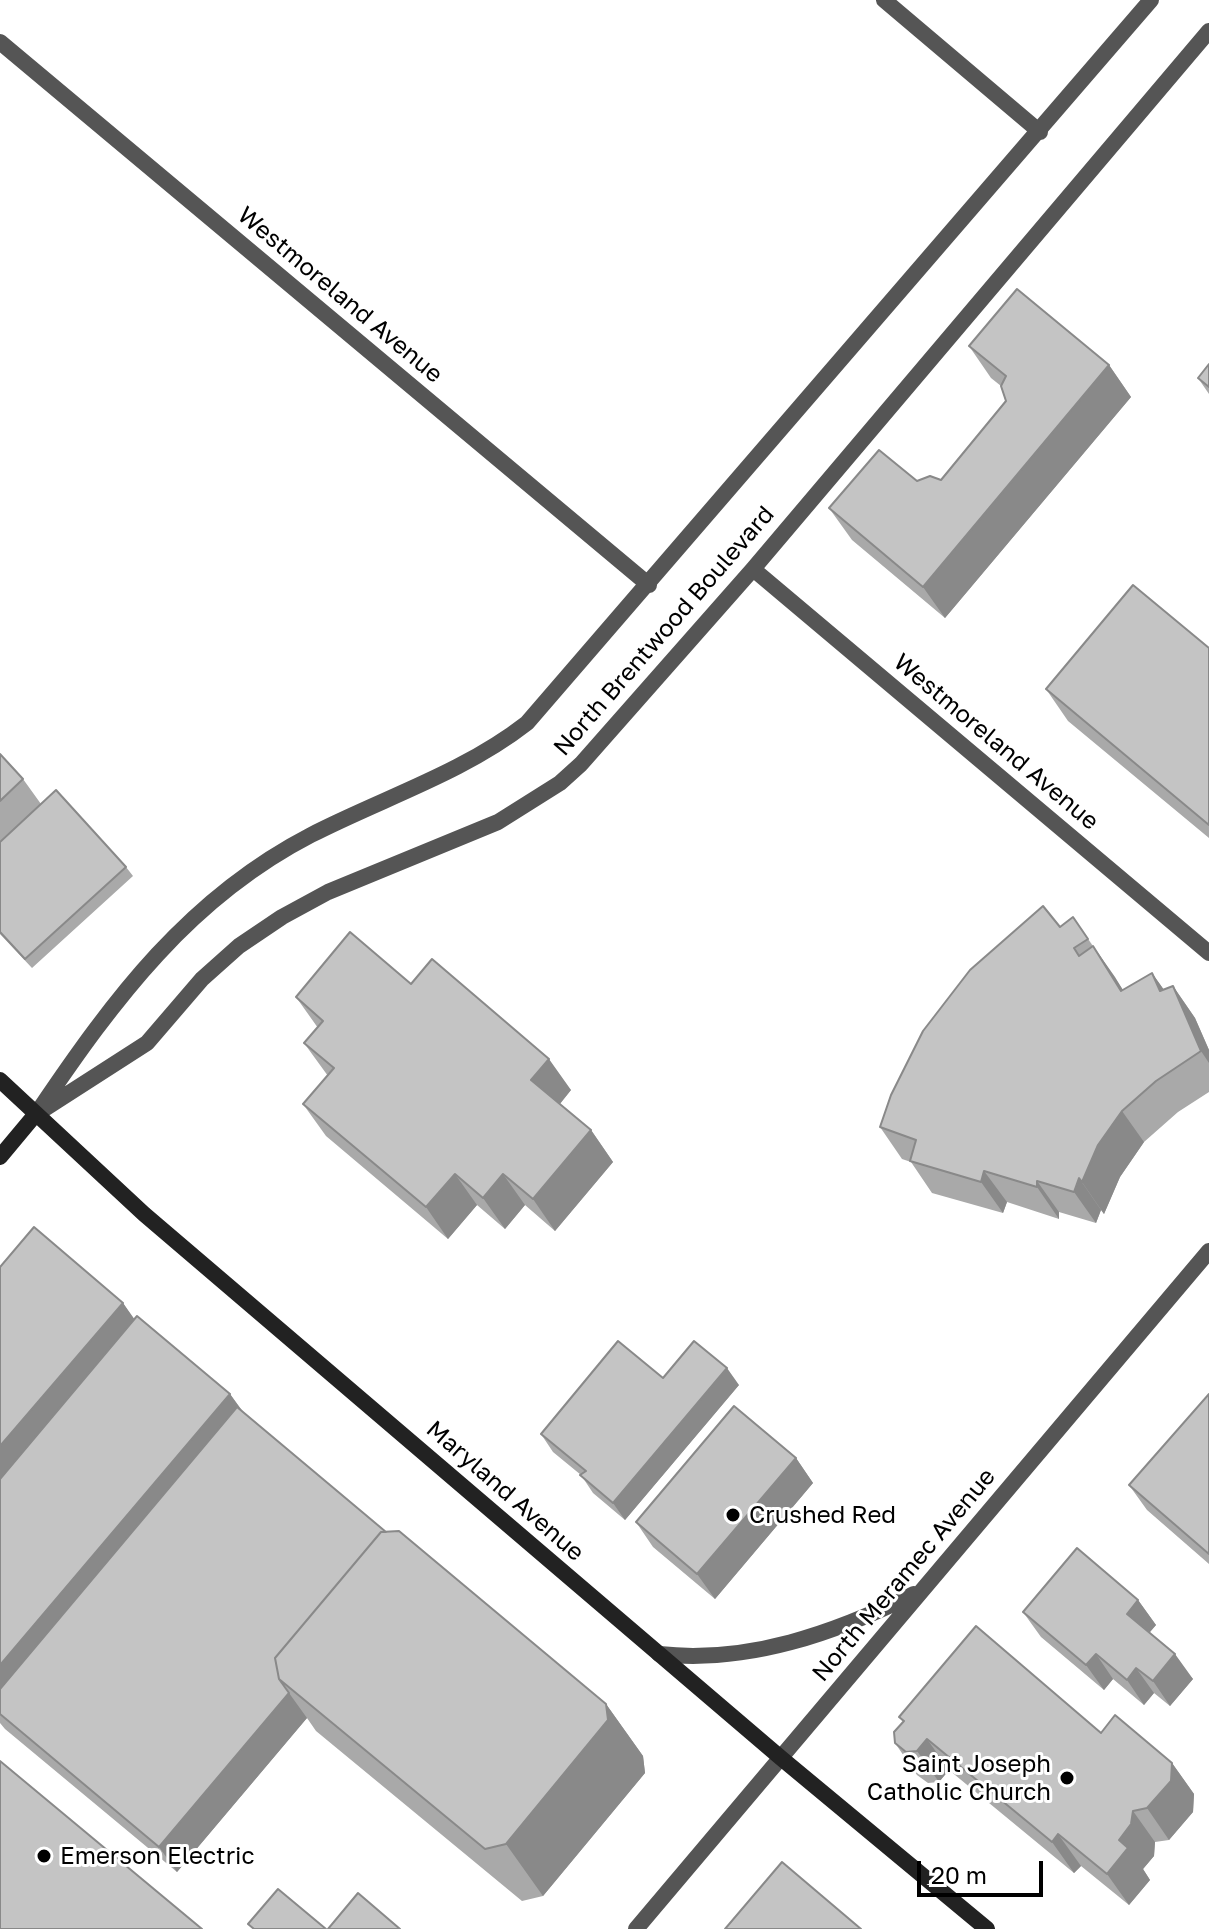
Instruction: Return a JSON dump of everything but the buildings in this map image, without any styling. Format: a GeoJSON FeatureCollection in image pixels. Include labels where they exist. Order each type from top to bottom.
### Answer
{"type":"FeatureCollection","features":[{"type":"Feature","properties":{"kind":"main road","name":"Maryland Avenue"},"geometry":{"type":"LineString","coordinates":[[0,1080],[156,1224],[781,1758],[987,1929]]}},
{"type":"Feature","properties":{"kind":"main road","name":"North Brentwood Boulevard"},"geometry":{"type":"LineString","coordinates":[[0,1157],[35,1115]]}},
{"type":"Feature","properties":{"kind":"street"},"geometry":{"type":"LineString","coordinates":[[884,0],[1040,132]]}},
{"type":"Feature","properties":{"kind":"street","name":"North Brentwood Boulevard"},"geometry":{"type":"LineString","coordinates":[[35,1115],[107,1009],[172,937],[255,868],[310,836],[480,755],[508,738],[548,701],[1151,0]]}},
{"type":"Feature","properties":{"kind":"street","name":"North Brentwood Boulevard"},"geometry":{"type":"LineString","coordinates":[[35,1115],[147,1043],[202,979],[239,946],[282,917],[328,892],[498,822],[560,783],[753,569],[1209,31]]}},
{"type":"Feature","properties":{"kind":"street","name":"Westmoreland Avenue"},"geometry":{"type":"LineString","coordinates":[[0,42],[649,585]]}},
{"type":"Feature","properties":{"kind":"street","name":"Westmoreland Avenue"},"geometry":{"type":"LineString","coordinates":[[753,569],[1209,953]]}},
{"type":"Feature","properties":{"kind":"street","name":"North Meramec Avenue"},"geometry":{"type":"LineString","coordinates":[[636,1929],[1209,1251]]}},
{"type":"Feature","properties":{"kind":"street"},"geometry":{"type":"LineString","coordinates":[[659,1654],[695,1658],[769,1648],[862,1618],[923,1589]]}},
{"type":"Feature","properties":{"kind":"place","name":"Crushed Red"},"geometry":{"type":"Point","coordinates":[733,1515]}},
{"type":"Feature","properties":{"kind":"place","name":"Saint Joseph Catholic Church"},"geometry":{"type":"Point","coordinates":[1067,1778]}},
{"type":"Feature","properties":{"kind":"place","name":"Emerson Electric"},"geometry":{"type":"Point","coordinates":[44,1856]}}]}
